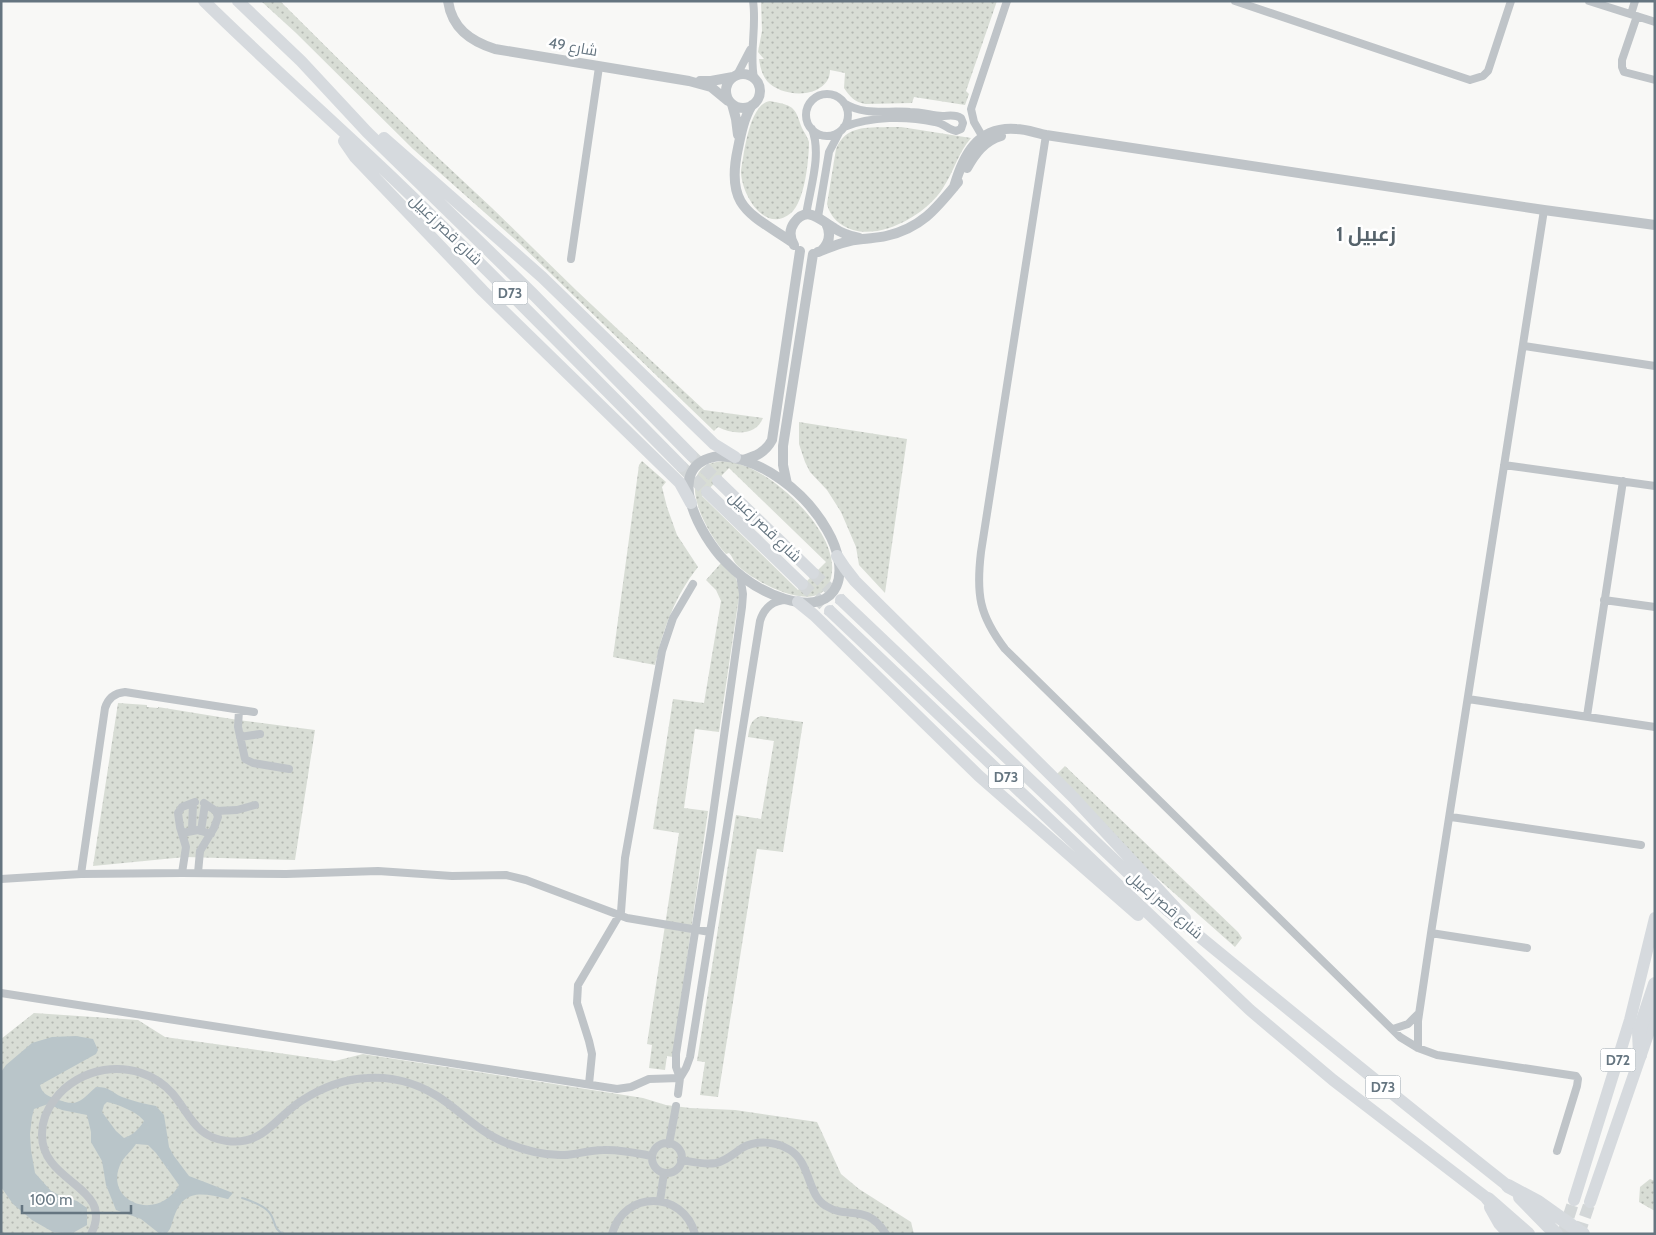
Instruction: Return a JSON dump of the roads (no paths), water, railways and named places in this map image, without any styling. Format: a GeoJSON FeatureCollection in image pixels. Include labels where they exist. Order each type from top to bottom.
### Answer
{"type":"FeatureCollection","features":[{"type":"Feature","properties":{"kind":"highway"},"geometry":{"type":"LineString","coordinates":[[1640,1054],[1639,1032],[1655,984]]}},
{"type":"Feature","properties":{"kind":"highway"},"geometry":{"type":"LineString","coordinates":[[1508,1186],[1545,1220],[1566,1234]]}},
{"type":"Feature","properties":{"kind":"highway"},"geometry":{"type":"LineString","coordinates":[[1508,1186],[1538,1202],[1583,1234]]}},
{"type":"Feature","properties":{"kind":"highway"},"geometry":{"type":"LineString","coordinates":[[1488,1200],[1496,1217],[1510,1234]]}},
{"type":"Feature","properties":{"kind":"highway"},"geometry":{"type":"LineString","coordinates":[[1488,1200],[1528,1234]]}},
{"type":"Feature","properties":{"kind":"highway"},"geometry":{"type":"LineString","coordinates":[[1545,1220],[1556,1234]]}},
{"type":"Feature","properties":{"kind":"main road","name":"شارع قصر زعبيل"},"geometry":{"type":"LineString","coordinates":[[204,1],[399,184],[522,304],[681,466]]}},
{"type":"Feature","properties":{"kind":"main road","name":"شارع قصر زعبيل"},"geometry":{"type":"LineString","coordinates":[[238,1],[301,61],[396,160],[532,293],[691,455]]}},
{"type":"Feature","properties":{"kind":"main road"},"geometry":{"type":"LineString","coordinates":[[350,113],[368,125],[542,277],[714,444],[739,458]]}},
{"type":"Feature","properties":{"kind":"main road"},"geometry":{"type":"LineString","coordinates":[[333,124],[349,149],[362,164],[483,291],[680,483],[691,503]]}},
{"type":"Feature","properties":{"kind":"main road","name":"شارع قصر زعبيل"},"geometry":{"type":"LineString","coordinates":[[718,481],[813,573]]}},
{"type":"Feature","properties":{"kind":"main road","name":"شارع قصر زعبيل"},"geometry":{"type":"LineString","coordinates":[[707,492],[802,584]]}},
{"type":"Feature","properties":{"kind":"main road"},"geometry":{"type":"LineString","coordinates":[[837,556],[855,581],[1073,797],[1178,908],[1192,928]]}},
{"type":"Feature","properties":{"kind":"main road","name":"شارع قصر زعبيل"},"geometry":{"type":"LineString","coordinates":[[841,600],[1159,902],[1352,1062],[1508,1186]]}},
{"type":"Feature","properties":{"kind":"main road"},"geometry":{"type":"LineString","coordinates":[[798,602],[814,614],[979,776],[1156,932],[1180,946]]}},
{"type":"Feature","properties":{"kind":"main road","name":"شارع قصر زعبيل"},"geometry":{"type":"LineString","coordinates":[[830,611],[1012,783],[1180,946],[1250,1010],[1333,1080],[1488,1200]]}},
{"type":"Feature","properties":{"kind":"main road","name":"D72"},"geometry":{"type":"LineString","coordinates":[[1574,1200],[1630,1020],[1655,918]]}},
{"type":"Feature","properties":{"kind":"main road","name":"D72"},"geometry":{"type":"LineString","coordinates":[[1590,1202],[1655,1014]]}},
{"type":"Feature","properties":{"kind":"street","name":"شارع 49"},"geometry":{"type":"LineString","coordinates":[[448,1],[452,18],[457,27],[468,37],[481,44],[599,67],[690,81],[711,87],[730,102]]}},
{"type":"Feature","properties":{"kind":"street"},"geometry":{"type":"LineString","coordinates":[[753,1],[754,20],[751,61],[754,78],[760,90],[758,98],[745,118],[734,174],[738,194],[748,212],[765,226],[792,242],[800,251],[816,253],[840,244],[886,236],[915,225],[939,206],[954,188],[968,152],[1006,129],[1015,128],[1046,135],[1655,225]]}},
{"type":"Feature","properties":{"kind":"street"},"geometry":{"type":"LineString","coordinates":[[985,140],[974,122],[971,108],[1007,1]]}},
{"type":"Feature","properties":{"kind":"street"},"geometry":{"type":"LineString","coordinates":[[1235,1],[1470,80],[1483,76],[1488,72],[1511,1]]}},
{"type":"Feature","properties":{"kind":"street"},"geometry":{"type":"LineString","coordinates":[[1589,1],[1655,22]]}},
{"type":"Feature","properties":{"kind":"street"},"geometry":{"type":"LineString","coordinates":[[1635,1],[1634,15],[1622,60],[1622,67],[1624,72],[1655,80]]}},
{"type":"Feature","properties":{"kind":"street"},"geometry":{"type":"LineString","coordinates":[[738,146],[738,127],[726,88],[746,60],[752,43]]}},
{"type":"Feature","properties":{"kind":"street"},"geometry":{"type":"LineString","coordinates":[[571,259],[599,67]]}},
{"type":"Feature","properties":{"kind":"street"},"geometry":{"type":"LineString","coordinates":[[735,76],[746,74],[754,78]]}},
{"type":"Feature","properties":{"kind":"street","name":"شارع 49"},"geometry":{"type":"LineString","coordinates":[[690,81],[711,81],[735,76]]}},
{"type":"Feature","properties":{"kind":"street"},"geometry":{"type":"LineString","coordinates":[[765,226],[794,223],[806,215],[816,151],[814,136],[807,119],[807,113],[808,108],[815,99],[832,95],[852,108],[867,111],[908,112],[943,116],[955,115],[961,118],[963,123],[961,129],[956,131],[941,123],[910,119],[868,120],[828,136],[812,129]]}},
{"type":"Feature","properties":{"kind":"street"},"geometry":{"type":"LineString","coordinates":[[730,102],[744,108],[752,105]]}},
{"type":"Feature","properties":{"kind":"street"},"geometry":{"type":"LineString","coordinates":[[787,484],[783,465],[783,446],[816,253],[826,246],[830,237],[822,220],[828,152],[842,130],[848,115],[844,103]]}},
{"type":"Feature","properties":{"kind":"street"},"geometry":{"type":"LineString","coordinates":[[1046,135],[978,578],[979,597],[984,616],[993,634],[1004,649],[1404,1040],[1418,1048],[1448,1057],[1576,1076],[1578,1079],[1577,1086],[1556,1151]]}},
{"type":"Feature","properties":{"kind":"street"},"geometry":{"type":"LineString","coordinates":[[1418,1048],[1420,1012],[1544,210]]}},
{"type":"Feature","properties":{"kind":"street"},"geometry":{"type":"LineString","coordinates":[[806,215],[822,220],[839,232],[862,239]]}},
{"type":"Feature","properties":{"kind":"street"},"geometry":{"type":"LineString","coordinates":[[792,242],[790,232],[794,223]]}},
{"type":"Feature","properties":{"kind":"street"},"geometry":{"type":"LineString","coordinates":[[798,602],[759,588],[740,575],[725,561],[711,545],[700,527],[691,503],[689,485],[693,472],[701,462],[719,456],[739,458],[758,455],[772,440],[800,251]]}},
{"type":"Feature","properties":{"kind":"street"},"geometry":{"type":"LineString","coordinates":[[1524,346],[1655,366]]}},
{"type":"Feature","properties":{"kind":"street"},"geometry":{"type":"LineString","coordinates":[[678,1094],[680,1078],[690,1057],[760,620],[762,614],[770,605],[782,600],[816,603],[829,596],[837,584],[838,577],[837,556],[831,538],[806,502],[787,484],[761,467],[739,458]]}},
{"type":"Feature","properties":{"kind":"street"},"geometry":{"type":"LineString","coordinates":[[1504,465],[1655,486]]}},
{"type":"Feature","properties":{"kind":"street"},"geometry":{"type":"LineString","coordinates":[[1586,716],[1623,481]]}},
{"type":"Feature","properties":{"kind":"street"},"geometry":{"type":"LineString","coordinates":[[680,1078],[676,1067],[676,1054],[742,607],[743,588],[740,575]]}},
{"type":"Feature","properties":{"kind":"street"},"geometry":{"type":"LineString","coordinates":[[588,1084],[592,1061],[591,1047],[577,1003],[577,991],[580,980],[619,916],[622,907],[625,858],[662,651],[673,618],[693,584]]}},
{"type":"Feature","properties":{"kind":"street"},"geometry":{"type":"LineString","coordinates":[[1604,600],[1655,607]]}},
{"type":"Feature","properties":{"kind":"street"},"geometry":{"type":"LineString","coordinates":[[81,874],[105,708],[111,698],[125,692],[254,712]]}},
{"type":"Feature","properties":{"kind":"street"},"geometry":{"type":"LineString","coordinates":[[1468,699],[1655,727]]}},
{"type":"Feature","properties":{"kind":"street"},"geometry":{"type":"LineString","coordinates":[[239,710],[240,736],[243,754],[247,760],[289,769]]}},
{"type":"Feature","properties":{"kind":"street"},"geometry":{"type":"LineString","coordinates":[[240,736],[260,734]]}},
{"type":"Feature","properties":{"kind":"street"},"geometry":{"type":"LineString","coordinates":[[182,873],[186,851],[186,843],[179,823],[179,810],[182,807],[199,803],[216,811],[237,810],[255,805]]}},
{"type":"Feature","properties":{"kind":"street"},"geometry":{"type":"LineString","coordinates":[[192,830],[199,803]]}},
{"type":"Feature","properties":{"kind":"street"},"geometry":{"type":"LineString","coordinates":[[199,803],[201,831]]}},
{"type":"Feature","properties":{"kind":"street"},"geometry":{"type":"LineString","coordinates":[[198,873],[200,851],[218,820],[216,811]]}},
{"type":"Feature","properties":{"kind":"street"},"geometry":{"type":"LineString","coordinates":[[1450,816],[1640,845]]}},
{"type":"Feature","properties":{"kind":"street"},"geometry":{"type":"LineString","coordinates":[[182,833],[192,830],[211,834]]}},
{"type":"Feature","properties":{"kind":"street"},"geometry":{"type":"LineString","coordinates":[[1,879],[81,874],[286,874],[378,871],[452,876],[506,876],[526,880],[619,916],[710,932]]}},
{"type":"Feature","properties":{"kind":"street"},"geometry":{"type":"LineString","coordinates":[[1432,933],[1527,948]]}},
{"type":"Feature","properties":{"kind":"street"},"geometry":{"type":"LineString","coordinates":[[1,993],[622,1089],[649,1079],[680,1078]]}},
{"type":"Feature","properties":{"kind":"street"},"geometry":{"type":"LineString","coordinates":[[1393,1029],[1408,1024],[1420,1012]]}},
{"type":"Feature","properties":{"kind":"street"},"geometry":{"type":"LineString","coordinates":[[91,1234],[96,1222],[93,1203],[85,1193],[59,1172],[49,1160],[43,1146],[42,1130],[51,1106],[62,1091],[88,1074],[110,1069],[131,1070],[158,1081],[172,1094],[195,1126],[210,1136],[226,1141],[244,1140],[260,1135],[274,1126],[300,1102],[326,1088],[356,1079],[378,1078],[401,1081],[430,1091],[493,1137],[526,1150],[564,1155],[594,1150],[613,1150],[652,1156]]}},
{"type":"Feature","properties":{"kind":"street"},"geometry":{"type":"LineString","coordinates":[[669,1144],[676,1106]]}},
{"type":"Feature","properties":{"kind":"street"},"geometry":{"type":"LineString","coordinates":[[669,1144],[679,1150],[681,1160],[676,1170],[664,1173],[655,1167],[652,1156],[658,1146],[669,1144]]}},
{"type":"Feature","properties":{"kind":"street"},"geometry":{"type":"LineString","coordinates":[[681,1160],[702,1164],[715,1163],[727,1159],[751,1144],[780,1145],[794,1153],[802,1161],[815,1194],[823,1204],[833,1210],[858,1212],[869,1216],[878,1223],[886,1234]]}},
{"type":"Feature","properties":{"kind":"street"},"geometry":{"type":"LineString","coordinates":[[660,1201],[664,1173]]}},
{"type":"Feature","properties":{"kind":"street"},"geometry":{"type":"LineString","coordinates":[[612,1234],[617,1221],[628,1209],[643,1202],[660,1201],[681,1211],[689,1220],[695,1234]]}},
{"type":"Feature","properties":{"kind":"waterway"},"geometry":{"type":"LineString","coordinates":[[242,1198],[256,1203],[265,1209],[272,1217],[278,1230],[284,1234]]}},
{"type":"Feature","properties":{"kind":"tunnel"},"geometry":{"type":"LineString","coordinates":[[691,455],[718,481]]}},
{"type":"Feature","properties":{"kind":"tunnel"},"geometry":{"type":"LineString","coordinates":[[681,466],[707,492]]}},
{"type":"Feature","properties":{"kind":"tunnel"},"geometry":{"type":"LineString","coordinates":[[813,573],[841,600]]}},
{"type":"Feature","properties":{"kind":"tunnel"},"geometry":{"type":"LineString","coordinates":[[802,584],[830,611]]}},
{"type":"Feature","properties":{"kind":"tunnel"},"geometry":{"type":"LineString","coordinates":[[1563,1234],[1574,1200]]}},
{"type":"Feature","properties":{"kind":"tunnel"},"geometry":{"type":"LineString","coordinates":[[1579,1234],[1590,1202]]}},
{"type":"Feature","properties":{"kind":"district","name":"زعبيل 1"},"geometry":{"type":"Point","coordinates":[1366,234]}}]}
